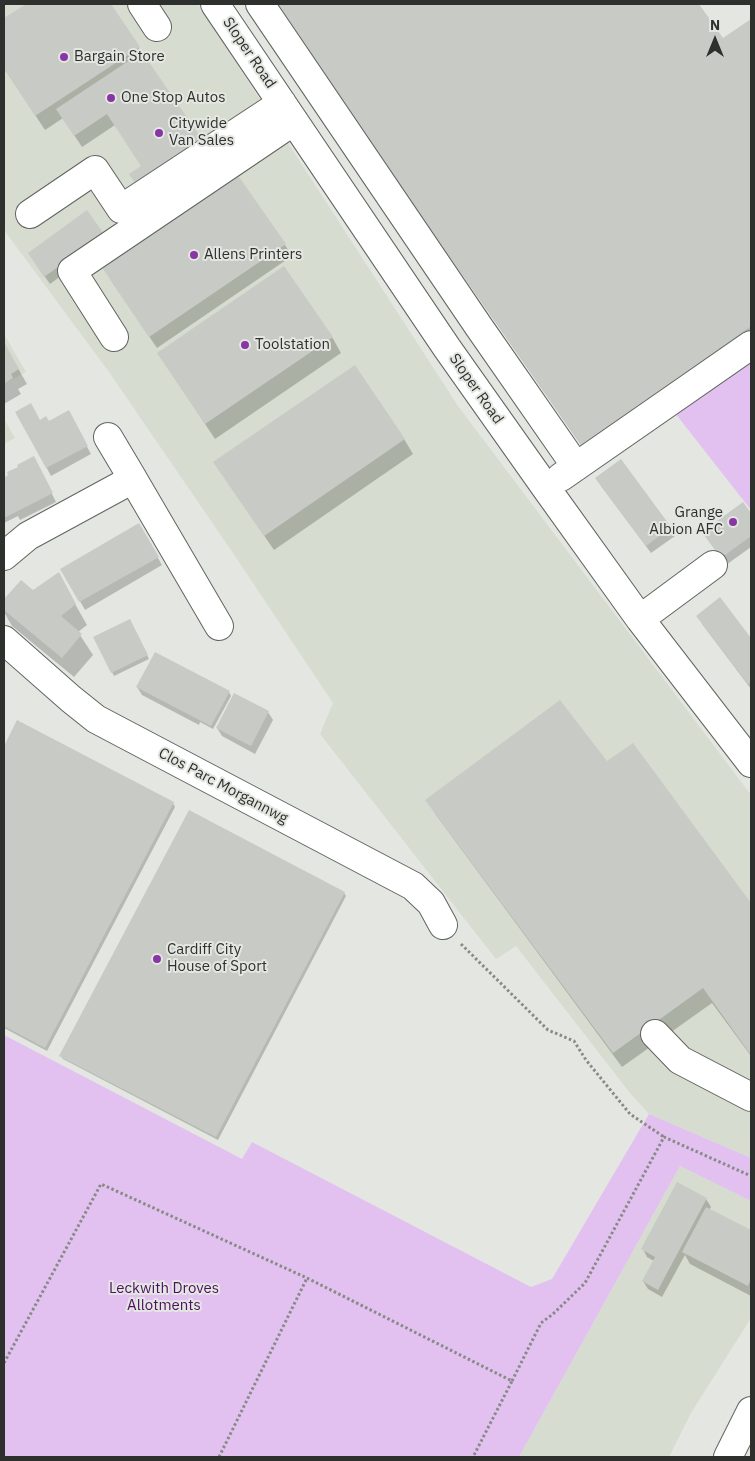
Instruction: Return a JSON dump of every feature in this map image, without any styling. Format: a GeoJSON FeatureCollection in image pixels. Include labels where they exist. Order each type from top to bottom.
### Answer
{"type":"FeatureCollection","features":[{"type":"Feature","properties":{"kind":"street"},"geometry":{"type":"LineString","coordinates":[[142,4],[157,27]]}},
{"type":"Feature","properties":{"kind":"street","name":"Sloper Road"},"geometry":{"type":"LineString","coordinates":[[215,4],[447,348],[640,619],[751,763]]}},
{"type":"Feature","properties":{"kind":"street"},"geometry":{"type":"LineString","coordinates":[[260,4],[486,323],[575,465]]}},
{"type":"Feature","properties":{"kind":"street"},"geometry":{"type":"LineString","coordinates":[[30,214],[95,170],[121,209],[288,112]]}},
{"type":"Feature","properties":{"kind":"street"},"geometry":{"type":"LineString","coordinates":[[114,337],[72,271],[288,112]]}},
{"type":"Feature","properties":{"kind":"street"},"geometry":{"type":"LineString","coordinates":[[447,348],[486,323]]}},
{"type":"Feature","properties":{"kind":"street"},"geometry":{"type":"LineString","coordinates":[[546,488],[575,465],[751,345]]}},
{"type":"Feature","properties":{"kind":"street"},"geometry":{"type":"LineString","coordinates":[[108,437],[219,626]]}},
{"type":"Feature","properties":{"kind":"street"},"geometry":{"type":"LineString","coordinates":[[4,556],[28,536],[133,478]]}},
{"type":"Feature","properties":{"kind":"street"},"geometry":{"type":"LineString","coordinates":[[640,619],[713,565]]}},
{"type":"Feature","properties":{"kind":"street","name":"Clos Parc Morgannwg"},"geometry":{"type":"LineString","coordinates":[[4,640],[96,719],[413,886],[431,903],[443,925]]}},
{"type":"Feature","properties":{"kind":"street"},"geometry":{"type":"LineString","coordinates":[[656,1034],[680,1060],[751,1097]]}},
{"type":"Feature","properties":{"kind":"street"},"geometry":{"type":"LineString","coordinates":[[728,1457],[751,1411]]}},
{"type":"Feature","properties":{"kind":"path"},"geometry":{"type":"LineString","coordinates":[[443,925],[548,1030],[574,1041],[586,1060],[630,1114],[664,1137],[751,1176]]}},
{"type":"Feature","properties":{"kind":"path"},"geometry":{"type":"LineString","coordinates":[[473,1457],[541,1323],[585,1284],[664,1137]]}},
{"type":"Feature","properties":{"kind":"path"},"geometry":{"type":"LineString","coordinates":[[4,1363],[101,1184],[308,1278],[512,1380]]}},
{"type":"Feature","properties":{"kind":"path"},"geometry":{"type":"LineString","coordinates":[[219,1457],[308,1278]]}},
{"type":"Feature","properties":{"kind":"shaded area"},"geometry":{"type":"Polygon","coordinates":[[[4,4],[198,4],[458,406],[751,795],[751,1158],[649,1114],[630,1093],[516,946],[496,959],[320,734],[333,703],[109,372],[4,230],[4,4]]]}},
{"type":"Feature","properties":{"kind":"shaded area"},"geometry":{"type":"Polygon","coordinates":[[[4,334],[26,372],[4,384],[4,334]]]}},
{"type":"Feature","properties":{"kind":"shaded area"},"geometry":{"type":"Polygon","coordinates":[[[4,419],[15,438],[4,444],[4,419]]]}},
{"type":"Feature","properties":{"kind":"shaded area"},"geometry":{"type":"Polygon","coordinates":[[[680,1166],[751,1201],[751,1318],[691,1413],[669,1457],[519,1457],[680,1166]]]}},
{"type":"Feature","properties":{"kind":"green space"},"geometry":{"type":"Polygon","coordinates":[[[751,361],[751,510],[675,413],[751,361]]]}},
{"type":"Feature","properties":{"kind":"green space","name":"Leckwith Droves Allotments"},"geometry":{"type":"Polygon","coordinates":[[[4,1035],[242,1159],[252,1142],[531,1287],[552,1279],[649,1114],[751,1158],[751,1201],[680,1166],[519,1457],[4,1457],[4,1035]]]}},
{"type":"Feature","properties":{"kind":"building","name":"Bargain Store"},"geometry":{"type":"Polygon","coordinates":[[[26,4],[111,4],[140,47],[35,116],[4,68],[4,18],[26,4]]]}},
{"type":"Feature","properties":{"kind":"building"},"geometry":{"type":"Polygon","coordinates":[[[274,4],[699,4],[723,38],[751,19],[751,326],[582,446],[274,4]]]}},
{"type":"Feature","properties":{"kind":"building"},"geometry":{"type":"Polygon","coordinates":[[[142,52],[206,145],[140,190],[129,174],[141,166],[107,114],[74,136],[56,109],[142,52]]]}},
{"type":"Feature","properties":{"kind":"building","name":"Allens Printers"},"geometry":{"type":"Polygon","coordinates":[[[237,174],[286,244],[149,337],[101,266],[237,174]]]}},
{"type":"Feature","properties":{"kind":"building"},"geometry":{"type":"Polygon","coordinates":[[[87,210],[104,234],[44,277],[28,253],[87,210]]]}},
{"type":"Feature","properties":{"kind":"building","name":"Toolstation"},"geometry":{"type":"Polygon","coordinates":[[[284,266],[333,337],[205,424],[157,353],[284,266]]]}},
{"type":"Feature","properties":{"kind":"building"},"geometry":{"type":"Polygon","coordinates":[[[4,342],[19,369],[11,374],[13,378],[4,384],[4,342]]]}},
{"type":"Feature","properties":{"kind":"building"},"geometry":{"type":"Polygon","coordinates":[[[355,365],[405,439],[264,536],[213,462],[355,365]]]}},
{"type":"Feature","properties":{"kind":"building"},"geometry":{"type":"Polygon","coordinates":[[[31,403],[40,420],[46,416],[49,421],[69,410],[88,446],[46,468],[15,412],[31,403]]]}},
{"type":"Feature","properties":{"kind":"building"},"geometry":{"type":"Polygon","coordinates":[[[34,456],[53,493],[4,518],[4,478],[8,475],[7,472],[34,456]]]}},
{"type":"Feature","properties":{"kind":"building"},"geometry":{"type":"Polygon","coordinates":[[[621,459],[671,527],[646,546],[595,478],[621,459]]]}},
{"type":"Feature","properties":{"kind":"building","name":"Grange Albion AFC"},"geometry":{"type":"Polygon","coordinates":[[[743,502],[751,513],[751,536],[721,558],[702,532],[743,502]]]}},
{"type":"Feature","properties":{"kind":"building"},"geometry":{"type":"Polygon","coordinates":[[[139,523],[159,557],[79,602],[60,569],[139,523]]]}},
{"type":"Feature","properties":{"kind":"building"},"geometry":{"type":"Polygon","coordinates":[[[59,572],[76,604],[61,616],[82,634],[62,658],[4,610],[4,599],[21,580],[33,590],[59,572]]]}},
{"type":"Feature","properties":{"kind":"building"},"geometry":{"type":"Polygon","coordinates":[[[720,597],[751,638],[751,682],[748,684],[696,616],[720,597]]]}},
{"type":"Feature","properties":{"kind":"building"},"geometry":{"type":"Polygon","coordinates":[[[130,619],[148,655],[111,673],[93,637],[130,619]]]}},
{"type":"Feature","properties":{"kind":"building"},"geometry":{"type":"Polygon","coordinates":[[[155,652],[230,691],[211,726],[136,687],[155,652]]]}},
{"type":"Feature","properties":{"kind":"building"},"geometry":{"type":"Polygon","coordinates":[[[234,693],[269,711],[251,746],[216,728],[234,693]]]}},
{"type":"Feature","properties":{"kind":"building"},"geometry":{"type":"Polygon","coordinates":[[[560,700],[607,761],[633,743],[751,903],[751,1055],[703,988],[613,1053],[425,800],[560,700]]]}},
{"type":"Feature","properties":{"kind":"building"},"geometry":{"type":"Polygon","coordinates":[[[17,720],[174,802],[45,1048],[4,1026],[4,746],[17,720]]]}},
{"type":"Feature","properties":{"kind":"building"},"geometry":{"type":"Polygon","coordinates":[[[189,810],[345,892],[216,1137],[59,1056],[189,810]]]}},
{"type":"Feature","properties":{"kind":"building"},"geometry":{"type":"Polygon","coordinates":[[[677,1182],[707,1198],[658,1290],[642,1281],[655,1257],[641,1249],[677,1182]]]}},
{"type":"Feature","properties":{"kind":"building"},"geometry":{"type":"Polygon","coordinates":[[[706,1207],[751,1230],[751,1279],[748,1286],[682,1252],[706,1207]]]}},
{"type":"Feature","properties":{"kind":"place","name":"Bargain Store"},"geometry":{"type":"Point","coordinates":[64,57]}},
{"type":"Feature","properties":{"kind":"place","name":"One Stop Autos"},"geometry":{"type":"Point","coordinates":[111,98]}},
{"type":"Feature","properties":{"kind":"place","name":"Citywide Van Sales"},"geometry":{"type":"Point","coordinates":[159,133]}},
{"type":"Feature","properties":{"kind":"place","name":"Allens Printers"},"geometry":{"type":"Point","coordinates":[194,255]}},
{"type":"Feature","properties":{"kind":"place","name":"Toolstation"},"geometry":{"type":"Point","coordinates":[245,345]}},
{"type":"Feature","properties":{"kind":"place","name":"Grange Albion AFC"},"geometry":{"type":"Point","coordinates":[733,522]}},
{"type":"Feature","properties":{"kind":"place","name":"Cardiff City House of Sport"},"geometry":{"type":"Point","coordinates":[157,959]}}]}
